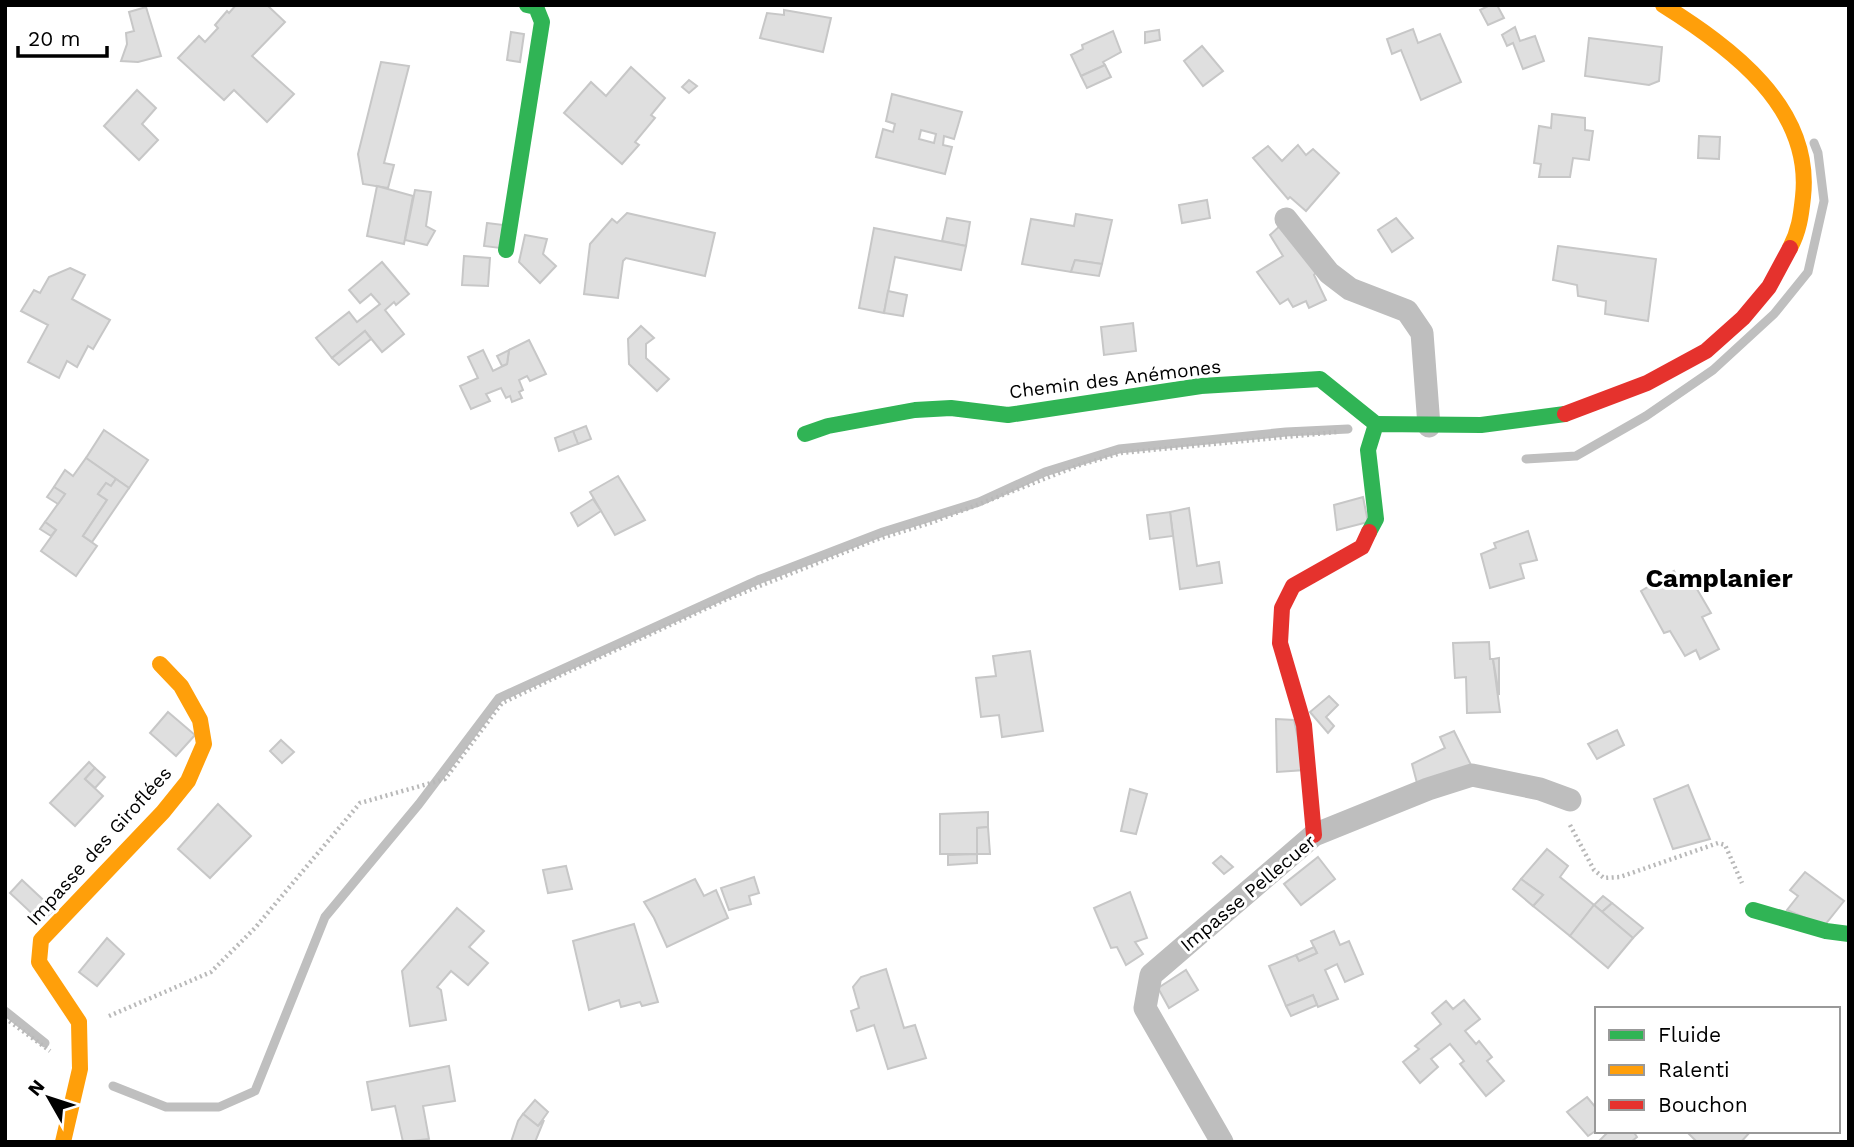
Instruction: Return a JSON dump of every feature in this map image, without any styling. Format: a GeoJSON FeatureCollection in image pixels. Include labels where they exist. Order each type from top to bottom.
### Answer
{"type":"FeatureCollection","features":[{"type":"Feature","properties":{"kind":"street"},"geometry":{"type":"LineString","coordinates":[[506,250],[542,22],[536,8],[527,5]]}},
{"type":"Feature","properties":{"kind":"street"},"geometry":{"type":"LineString","coordinates":[[1314,835],[1304,725],[1280,643],[1282,608],[1293,586],[1362,547],[1376,519],[1368,450],[1376,424],[1481,425],[1572,413],[1647,383],[1706,351],[1743,318],[1769,287],[1799,231],[1804,188],[1801,149],[1782,107],[1762,82],[1709,34],[1663,5]]}},
{"type":"Feature","properties":{"kind":"street"},"geometry":{"type":"LineString","coordinates":[[1286,219],[1329,273],[1350,289],[1407,311],[1422,333],[1429,426]]}},
{"type":"Feature","properties":{"kind":"street","name":"Chemin des Anémones"},"geometry":{"type":"LineString","coordinates":[[805,434],[828,426],[915,410],[951,408],[1008,415],[1189,388],[1320,379],[1376,424]]}},
{"type":"Feature","properties":{"kind":"street","name":"Impasse des Giroflées"},"geometry":{"type":"LineString","coordinates":[[63,1142],[80,1069],[79,1022],[39,962],[41,940],[188,781],[204,744],[200,720],[181,686],[160,664]]}},
{"type":"Feature","properties":{"kind":"street","name":"Impasse Pellecuer"},"geometry":{"type":"LineString","coordinates":[[1222,1142],[1145,1008],[1151,975],[1314,835],[1428,789],[1472,775],[1540,789],[1570,800]]}},
{"type":"Feature","properties":{"kind":"street"},"geometry":{"type":"LineString","coordinates":[[1753,910],[1826,931],[1849,934]]}},
{"type":"Feature","properties":{"kind":"path"},"geometry":{"type":"LineString","coordinates":[[79,1029],[211,972],[256,928],[360,803],[445,779],[502,704],[550,680],[727,599],[875,540],[933,522],[1101,459],[1121,453],[1331,434],[1376,424]]}},
{"type":"Feature","properties":{"kind":"path"},"geometry":{"type":"LineString","coordinates":[[1570,800],[1570,824],[1594,870],[1604,878],[1620,877],[1718,843],[1725,845],[1753,910]]}},
{"type":"Feature","properties":{"kind":"path"},"geometry":{"type":"LineString","coordinates":[[5,1018],[80,1069]]}},
{"type":"Feature","properties":{"kind":"building"},"geometry":{"type":"Polygon","coordinates":[[[236,5],[267,5],[285,22],[252,56],[294,94],[267,122],[234,90],[224,100],[178,58],[199,36],[205,42],[218,28],[215,25],[236,5]]]}},
{"type":"Feature","properties":{"kind":"building"},"geometry":{"type":"Polygon","coordinates":[[[1497,5],[1504,18],[1488,25],[1480,10],[1497,5]]]}},
{"type":"Feature","properties":{"kind":"building"},"geometry":{"type":"Polygon","coordinates":[[[146,7],[161,56],[138,62],[121,61],[127,44],[126,33],[134,31],[129,12],[146,7]]]}},
{"type":"Feature","properties":{"kind":"building"},"geometry":{"type":"Polygon","coordinates":[[[784,10],[831,18],[823,52],[760,38],[767,13],[784,15],[784,10]]]}},
{"type":"Feature","properties":{"kind":"building"},"geometry":{"type":"Polygon","coordinates":[[[1515,27],[1520,41],[1535,36],[1544,61],[1523,69],[1513,43],[1507,46],[1502,35],[1515,27]]]}},
{"type":"Feature","properties":{"kind":"building"},"geometry":{"type":"Polygon","coordinates":[[[1413,29],[1418,43],[1440,34],[1461,82],[1421,100],[1401,50],[1392,54],[1387,39],[1413,29]]]}},
{"type":"Feature","properties":{"kind":"building"},"geometry":{"type":"Polygon","coordinates":[[[1159,30],[1160,40],[1145,43],[1145,32],[1159,30]]]}},
{"type":"Feature","properties":{"kind":"building"},"geometry":{"type":"Polygon","coordinates":[[[1113,31],[1121,52],[1103,62],[1105,65],[1081,76],[1071,55],[1083,49],[1082,45],[1113,31]]]}},
{"type":"Feature","properties":{"kind":"building"},"geometry":{"type":"Polygon","coordinates":[[[511,32],[524,34],[520,62],[507,60],[511,32]]]}},
{"type":"Feature","properties":{"kind":"building"},"geometry":{"type":"Polygon","coordinates":[[[1589,38],[1662,47],[1659,81],[1649,85],[1585,76],[1589,38]]]}},
{"type":"Feature","properties":{"kind":"building"},"geometry":{"type":"Polygon","coordinates":[[[1202,46],[1223,71],[1203,86],[1184,61],[1202,46]]]}},
{"type":"Feature","properties":{"kind":"building"},"geometry":{"type":"Polygon","coordinates":[[[381,62],[409,66],[384,163],[394,165],[388,188],[363,184],[358,154],[381,62]]]}},
{"type":"Feature","properties":{"kind":"building"},"geometry":{"type":"Polygon","coordinates":[[[1105,65],[1111,77],[1087,88],[1081,76],[1105,65]]]}},
{"type":"Feature","properties":{"kind":"building"},"geometry":{"type":"Polygon","coordinates":[[[631,67],[665,98],[651,115],[655,118],[635,142],[639,145],[622,164],[564,113],[591,82],[606,96],[631,67]]]}},
{"type":"Feature","properties":{"kind":"building"},"geometry":{"type":"Polygon","coordinates":[[[689,80],[697,86],[689,93],[682,87],[689,80]]]}},
{"type":"Feature","properties":{"kind":"building"},"geometry":{"type":"Polygon","coordinates":[[[137,90],[156,108],[142,124],[158,140],[139,160],[104,126],[137,90]]]}},
{"type":"Feature","properties":{"kind":"building"},"geometry":{"type":"Polygon","coordinates":[[[892,94],[962,112],[954,139],[944,136],[943,145],[952,147],[945,174],[876,157],[883,129],[893,132],[895,124],[886,121],[892,94]],[[921,130],[919,139],[934,143],[936,134],[921,130]]]}},
{"type":"Feature","properties":{"kind":"building"},"geometry":{"type":"Polygon","coordinates":[[[1552,114],[1585,118],[1585,130],[1593,131],[1589,160],[1573,158],[1570,177],[1539,177],[1541,164],[1534,163],[1539,126],[1551,128],[1552,114]]]}},
{"type":"Feature","properties":{"kind":"building"},"geometry":{"type":"Polygon","coordinates":[[[1699,136],[1720,137],[1719,159],[1698,158],[1699,136]]]}},
{"type":"Feature","properties":{"kind":"building"},"geometry":{"type":"Polygon","coordinates":[[[1298,145],[1306,155],[1313,149],[1339,173],[1306,211],[1290,197],[1288,199],[1253,158],[1268,146],[1282,161],[1298,145]]]}},
{"type":"Feature","properties":{"kind":"building"},"geometry":{"type":"Polygon","coordinates":[[[377,186],[413,196],[404,244],[367,236],[377,186]]]}},
{"type":"Feature","properties":{"kind":"building"},"geometry":{"type":"Polygon","coordinates":[[[415,190],[431,192],[426,226],[435,231],[427,245],[405,240],[415,190]]]}},
{"type":"Feature","properties":{"kind":"building"},"geometry":{"type":"Polygon","coordinates":[[[1207,200],[1210,218],[1182,223],[1179,205],[1207,200]]]}},
{"type":"Feature","properties":{"kind":"building"},"geometry":{"type":"Polygon","coordinates":[[[627,213],[715,233],[705,276],[626,258],[623,261],[618,298],[584,294],[590,244],[612,219],[617,223],[627,213]]]}},
{"type":"Feature","properties":{"kind":"building"},"geometry":{"type":"Polygon","coordinates":[[[1076,214],[1112,220],[1102,264],[1075,260],[1071,272],[1022,264],[1031,219],[1074,226],[1076,214]]]}},
{"type":"Feature","properties":{"kind":"building"},"geometry":{"type":"Polygon","coordinates":[[[947,218],[970,222],[966,246],[942,241],[947,218]]]}},
{"type":"Feature","properties":{"kind":"building"},"geometry":{"type":"Polygon","coordinates":[[[1396,218],[1413,238],[1392,252],[1378,230],[1396,218]]]}},
{"type":"Feature","properties":{"kind":"building"},"geometry":{"type":"Polygon","coordinates":[[[487,223],[504,225],[500,248],[484,246],[487,223]]]}},
{"type":"Feature","properties":{"kind":"building"},"geometry":{"type":"Polygon","coordinates":[[[1283,223],[1318,270],[1314,275],[1326,300],[1309,308],[1306,301],[1293,307],[1288,299],[1280,304],[1257,272],[1283,256],[1270,235],[1283,223]]]}},
{"type":"Feature","properties":{"kind":"building"},"geometry":{"type":"Polygon","coordinates":[[[874,228],[966,246],[961,270],[895,257],[884,313],[859,308],[874,228]]]}},
{"type":"Feature","properties":{"kind":"building"},"geometry":{"type":"Polygon","coordinates":[[[525,235],[547,239],[543,254],[556,266],[540,283],[519,262],[525,235]]]}},
{"type":"Feature","properties":{"kind":"building"},"geometry":{"type":"Polygon","coordinates":[[[1558,246],[1656,259],[1648,321],[1605,314],[1606,301],[1578,296],[1577,285],[1553,280],[1558,246]]]}},
{"type":"Feature","properties":{"kind":"building"},"geometry":{"type":"Polygon","coordinates":[[[464,256],[490,258],[488,286],[462,285],[464,256]]]}},
{"type":"Feature","properties":{"kind":"building"},"geometry":{"type":"Polygon","coordinates":[[[1075,260],[1102,264],[1099,276],[1071,272],[1075,260]]]}},
{"type":"Feature","properties":{"kind":"building"},"geometry":{"type":"Polygon","coordinates":[[[382,262],[409,294],[385,310],[404,334],[382,352],[365,331],[332,358],[316,338],[349,312],[357,322],[380,304],[371,294],[360,303],[349,290],[382,262]]]}},
{"type":"Feature","properties":{"kind":"building"},"geometry":{"type":"Polygon","coordinates":[[[70,268],[85,275],[72,299],[110,320],[93,349],[88,346],[77,367],[67,361],[59,378],[28,362],[48,325],[21,311],[34,290],[40,293],[49,277],[70,268]]]}},
{"type":"Feature","properties":{"kind":"building"},"geometry":{"type":"Polygon","coordinates":[[[888,291],[907,295],[903,316],[884,313],[888,291]]]}},
{"type":"Feature","properties":{"kind":"building"},"geometry":{"type":"Polygon","coordinates":[[[1133,323],[1136,351],[1104,355],[1101,327],[1133,323]]]}},
{"type":"Feature","properties":{"kind":"building"},"geometry":{"type":"Polygon","coordinates":[[[641,326],[654,338],[646,344],[646,358],[669,379],[657,391],[629,364],[628,339],[641,326]]]}},
{"type":"Feature","properties":{"kind":"building"},"geometry":{"type":"Polygon","coordinates":[[[365,331],[371,339],[339,365],[332,358],[365,331]]]}},
{"type":"Feature","properties":{"kind":"building"},"geometry":{"type":"Polygon","coordinates":[[[529,340],[546,374],[530,381],[527,376],[519,380],[523,390],[519,392],[522,398],[512,402],[510,396],[506,398],[501,388],[486,394],[490,401],[471,409],[460,386],[478,378],[468,357],[483,350],[493,371],[507,364],[509,350],[529,340]]]}},
{"type":"Feature","properties":{"kind":"building"},"geometry":{"type":"Polygon","coordinates":[[[509,350],[507,364],[502,366],[497,356],[509,350]]]}},
{"type":"Feature","properties":{"kind":"building"},"geometry":{"type":"Polygon","coordinates":[[[586,426],[591,439],[578,444],[573,431],[586,426]]]}},
{"type":"Feature","properties":{"kind":"building"},"geometry":{"type":"Polygon","coordinates":[[[104,430],[148,460],[129,488],[86,458],[104,430]]]}},
{"type":"Feature","properties":{"kind":"building"},"geometry":{"type":"Polygon","coordinates":[[[573,431],[578,444],[559,451],[555,438],[573,431]]]}},
{"type":"Feature","properties":{"kind":"building"},"geometry":{"type":"Polygon","coordinates":[[[86,458],[116,479],[111,486],[106,483],[98,494],[107,500],[83,536],[97,546],[76,576],[41,551],[56,530],[45,522],[65,494],[54,487],[65,470],[73,476],[86,458]]]}},
{"type":"Feature","properties":{"kind":"building"},"geometry":{"type":"Polygon","coordinates":[[[618,476],[645,520],[615,535],[590,492],[618,476]]]}},
{"type":"Feature","properties":{"kind":"building"},"geometry":{"type":"Polygon","coordinates":[[[116,479],[129,488],[92,542],[83,536],[107,500],[98,494],[106,483],[111,486],[116,479]]]}},
{"type":"Feature","properties":{"kind":"building"},"geometry":{"type":"Polygon","coordinates":[[[54,487],[65,494],[58,504],[47,497],[54,487]]]}},
{"type":"Feature","properties":{"kind":"building"},"geometry":{"type":"Polygon","coordinates":[[[1363,497],[1368,522],[1337,530],[1334,505],[1363,497]]]}},
{"type":"Feature","properties":{"kind":"building"},"geometry":{"type":"Polygon","coordinates":[[[593,499],[601,511],[578,526],[571,513],[593,499]]]}},
{"type":"Feature","properties":{"kind":"building"},"geometry":{"type":"Polygon","coordinates":[[[1189,508],[1197,566],[1219,562],[1222,583],[1180,589],[1170,512],[1189,508]]]}},
{"type":"Feature","properties":{"kind":"building"},"geometry":{"type":"Polygon","coordinates":[[[1170,512],[1173,536],[1150,539],[1147,515],[1170,512]]]}},
{"type":"Feature","properties":{"kind":"building"},"geometry":{"type":"Polygon","coordinates":[[[45,522],[56,530],[51,536],[40,529],[45,522]]]}},
{"type":"Feature","properties":{"kind":"building"},"geometry":{"type":"Polygon","coordinates":[[[1528,531],[1537,560],[1520,564],[1524,578],[1490,588],[1481,554],[1496,548],[1494,543],[1528,531]]]}},
{"type":"Feature","properties":{"kind":"building"},"geometry":{"type":"Polygon","coordinates":[[[1674,571],[1682,585],[1691,579],[1711,613],[1702,617],[1719,649],[1700,659],[1696,650],[1685,656],[1670,631],[1664,633],[1641,591],[1674,571]]]}},
{"type":"Feature","properties":{"kind":"building"},"geometry":{"type":"Polygon","coordinates":[[[1489,642],[1500,712],[1467,713],[1466,677],[1455,678],[1453,643],[1489,642]]]}},
{"type":"Feature","properties":{"kind":"building"},"geometry":{"type":"Polygon","coordinates":[[[1030,651],[1043,731],[1002,737],[999,715],[981,717],[976,678],[996,676],[993,656],[1030,651]]]}},
{"type":"Feature","properties":{"kind":"building"},"geometry":{"type":"Polygon","coordinates":[[[1499,658],[1499,695],[1493,659],[1499,658]]]}},
{"type":"Feature","properties":{"kind":"building"},"geometry":{"type":"Polygon","coordinates":[[[1329,696],[1338,705],[1326,717],[1334,726],[1328,733],[1310,712],[1329,696]]]}},
{"type":"Feature","properties":{"kind":"building"},"geometry":{"type":"Polygon","coordinates":[[[168,712],[195,735],[176,756],[150,733],[168,712]]]}},
{"type":"Feature","properties":{"kind":"building"},"geometry":{"type":"Polygon","coordinates":[[[1276,719],[1294,720],[1305,770],[1277,772],[1276,719]]]}},
{"type":"Feature","properties":{"kind":"building"},"geometry":{"type":"Polygon","coordinates":[[[1617,730],[1624,745],[1597,759],[1588,744],[1617,730]]]}},
{"type":"Feature","properties":{"kind":"building"},"geometry":{"type":"Polygon","coordinates":[[[1454,731],[1471,765],[1417,783],[1412,764],[1445,748],[1440,737],[1454,731]]]}},
{"type":"Feature","properties":{"kind":"building"},"geometry":{"type":"Polygon","coordinates":[[[281,740],[294,752],[282,763],[270,751],[281,740]]]}},
{"type":"Feature","properties":{"kind":"building"},"geometry":{"type":"Polygon","coordinates":[[[89,762],[95,768],[85,779],[103,796],[75,826],[50,803],[89,762]]]}},
{"type":"Feature","properties":{"kind":"building"},"geometry":{"type":"Polygon","coordinates":[[[95,768],[105,777],[95,788],[85,779],[95,768]]]}},
{"type":"Feature","properties":{"kind":"building"},"geometry":{"type":"Polygon","coordinates":[[[1688,785],[1710,839],[1673,849],[1654,799],[1688,785]]]}},
{"type":"Feature","properties":{"kind":"building"},"geometry":{"type":"Polygon","coordinates":[[[1130,789],[1147,794],[1136,834],[1121,831],[1130,789]]]}},
{"type":"Feature","properties":{"kind":"building"},"geometry":{"type":"Polygon","coordinates":[[[218,804],[251,836],[210,878],[178,849],[218,804]]]}},
{"type":"Feature","properties":{"kind":"building"},"geometry":{"type":"Polygon","coordinates":[[[988,812],[988,827],[977,828],[977,854],[940,854],[940,814],[988,812]]]}},
{"type":"Feature","properties":{"kind":"building"},"geometry":{"type":"Polygon","coordinates":[[[988,827],[990,854],[977,854],[977,828],[988,827]]]}},
{"type":"Feature","properties":{"kind":"building"},"geometry":{"type":"Polygon","coordinates":[[[1547,849],[1568,866],[1560,877],[1594,905],[1570,936],[1533,906],[1543,895],[1521,879],[1547,849]]]}},
{"type":"Feature","properties":{"kind":"building"},"geometry":{"type":"Polygon","coordinates":[[[977,854],[977,863],[948,865],[948,855],[977,854]]]}},
{"type":"Feature","properties":{"kind":"building"},"geometry":{"type":"Polygon","coordinates":[[[1221,856],[1233,867],[1224,874],[1213,863],[1221,856]]]}},
{"type":"Feature","properties":{"kind":"building"},"geometry":{"type":"Polygon","coordinates":[[[1318,857],[1335,879],[1301,905],[1284,884],[1318,857]]]}},
{"type":"Feature","properties":{"kind":"building"},"geometry":{"type":"Polygon","coordinates":[[[566,866],[572,889],[548,893],[543,870],[566,866]]]}},
{"type":"Feature","properties":{"kind":"building"},"geometry":{"type":"Polygon","coordinates":[[[1805,872],[1844,901],[1824,926],[1787,910],[1798,896],[1790,890],[1805,872]]]}},
{"type":"Feature","properties":{"kind":"building"},"geometry":{"type":"Polygon","coordinates":[[[754,877],[759,893],[749,896],[751,904],[729,910],[721,888],[754,877]]]}},
{"type":"Feature","properties":{"kind":"building"},"geometry":{"type":"Polygon","coordinates":[[[695,879],[704,896],[716,890],[728,918],[667,947],[644,902],[695,879]]]}},
{"type":"Feature","properties":{"kind":"building"},"geometry":{"type":"Polygon","coordinates":[[[1521,879],[1543,895],[1533,906],[1513,889],[1521,879]]]}},
{"type":"Feature","properties":{"kind":"building"},"geometry":{"type":"Polygon","coordinates":[[[22,880],[54,910],[41,922],[10,893],[22,880]]]}},
{"type":"Feature","properties":{"kind":"building"},"geometry":{"type":"Polygon","coordinates":[[[1130,892],[1147,938],[1135,942],[1143,954],[1126,965],[1117,947],[1111,948],[1094,908],[1130,892]]]}},
{"type":"Feature","properties":{"kind":"building"},"geometry":{"type":"Polygon","coordinates":[[[1603,896],[1612,903],[1602,912],[1594,905],[1603,896]]]}},
{"type":"Feature","properties":{"kind":"building"},"geometry":{"type":"Polygon","coordinates":[[[1612,903],[1643,928],[1633,938],[1602,912],[1612,903]]]}},
{"type":"Feature","properties":{"kind":"building"},"geometry":{"type":"Polygon","coordinates":[[[1594,905],[1633,938],[1608,968],[1570,936],[1594,905]]]}},
{"type":"Feature","properties":{"kind":"building"},"geometry":{"type":"Polygon","coordinates":[[[457,908],[484,931],[469,947],[488,963],[468,985],[451,971],[437,987],[441,990],[446,1020],[410,1026],[402,971],[457,908]]]}},
{"type":"Feature","properties":{"kind":"building"},"geometry":{"type":"Polygon","coordinates":[[[634,924],[658,1002],[642,1006],[640,1002],[621,1007],[619,1000],[589,1010],[573,941],[634,924]]]}},
{"type":"Feature","properties":{"kind":"building"},"geometry":{"type":"Polygon","coordinates":[[[1334,931],[1340,945],[1349,941],[1363,974],[1345,982],[1337,964],[1325,970],[1338,999],[1318,1007],[1313,995],[1286,1006],[1269,966],[1296,955],[1299,961],[1317,953],[1311,941],[1334,931]]]}},
{"type":"Feature","properties":{"kind":"building"},"geometry":{"type":"Polygon","coordinates":[[[107,938],[124,954],[97,986],[79,972],[107,938]]]}},
{"type":"Feature","properties":{"kind":"building"},"geometry":{"type":"Polygon","coordinates":[[[1314,947],[1317,953],[1299,961],[1296,955],[1314,947]]]}},
{"type":"Feature","properties":{"kind":"building"},"geometry":{"type":"Polygon","coordinates":[[[886,969],[904,1028],[915,1025],[926,1058],[888,1069],[874,1025],[857,1031],[851,1011],[859,1008],[853,987],[861,977],[886,969]]]}},
{"type":"Feature","properties":{"kind":"building"},"geometry":{"type":"Polygon","coordinates":[[[1186,970],[1198,990],[1169,1008],[1158,988],[1186,970]]]}},
{"type":"Feature","properties":{"kind":"building"},"geometry":{"type":"Polygon","coordinates":[[[1313,995],[1317,1005],[1291,1016],[1286,1006],[1313,995]]]}},
{"type":"Feature","properties":{"kind":"building"},"geometry":{"type":"Polygon","coordinates":[[[1464,1000],[1480,1019],[1465,1031],[1476,1044],[1479,1041],[1492,1057],[1487,1061],[1504,1081],[1486,1096],[1460,1064],[1464,1061],[1450,1044],[1431,1059],[1438,1067],[1420,1083],[1403,1062],[1419,1049],[1415,1046],[1441,1024],[1432,1013],[1446,1001],[1453,1009],[1464,1000]]]}},
{"type":"Feature","properties":{"kind":"building"},"geometry":{"type":"Polygon","coordinates":[[[449,1066],[455,1101],[423,1106],[429,1139],[403,1142],[395,1106],[372,1110],[367,1082],[449,1066]]]}},
{"type":"Feature","properties":{"kind":"building"},"geometry":{"type":"Polygon","coordinates":[[[1587,1097],[1595,1107],[1595,1131],[1588,1136],[1567,1112],[1587,1097]]]}},
{"type":"Feature","properties":{"kind":"building"},"geometry":{"type":"Polygon","coordinates":[[[535,1100],[548,1112],[538,1126],[523,1114],[535,1100]]]}},
{"type":"Feature","properties":{"kind":"building"},"geometry":{"type":"Polygon","coordinates":[[[523,1114],[538,1126],[544,1120],[535,1142],[511,1142],[518,1121],[523,1114]]]}},
{"type":"Feature","properties":{"kind":"building"},"geometry":{"type":"Polygon","coordinates":[[[1607,1133],[1634,1133],[1637,1137],[1631,1142],[1598,1142],[1607,1133]]]}},
{"type":"Feature","properties":{"kind":"building"},"geometry":{"type":"Polygon","coordinates":[[[1688,1133],[1749,1133],[1741,1142],[1697,1142],[1688,1133]]]}},
{"type":"Feature","properties":{"kind":"waterway"},"geometry":{"type":"LineString","coordinates":[[1526,459],[1576,456],[1646,416],[1713,370],[1774,314],[1808,272],[1824,201],[1818,153],[1814,143]]}},
{"type":"Feature","properties":{"kind":"waterway"},"geometry":{"type":"LineString","coordinates":[[113,1086],[166,1107],[219,1107],[255,1091],[325,917],[419,804],[499,698],[758,580],[883,532],[979,502],[1045,472],[1119,449],[1286,432],[1348,429]]}},
{"type":"Feature","properties":{"kind":"waterway"},"geometry":{"type":"LineString","coordinates":[[5,1011],[45,1043]]}},
{"type":"Feature","properties":{"kind":"traffic: fast"},"geometry":{"type":"LineString","coordinates":[[506,250],[542,22],[536,7],[527,5]]}},
{"type":"Feature","properties":{"kind":"traffic: fast"},"geometry":{"type":"LineString","coordinates":[[805,434],[828,426],[915,410],[951,408],[1008,415],[1201,386],[1320,379],[1376,424]]}},
{"type":"Feature","properties":{"kind":"traffic: fast"},"geometry":{"type":"LineString","coordinates":[[1369,532],[1376,519],[1368,450],[1376,424],[1481,425],[1565,414]]}},
{"type":"Feature","properties":{"kind":"traffic: fast"},"geometry":{"type":"LineString","coordinates":[[1753,910],[1826,931],[1849,934]]}},
{"type":"Feature","properties":{"kind":"traffic: slow"},"geometry":{"type":"LineString","coordinates":[[1663,5],[1715,40],[1739,60],[1762,83],[1781,108],[1795,135],[1803,165],[1801,211],[1798,229],[1790,248]]}},
{"type":"Feature","properties":{"kind":"traffic: slow"},"geometry":{"type":"LineString","coordinates":[[63,1142],[80,1069],[79,1022],[39,962],[41,940],[163,812],[188,781],[204,744],[200,720],[181,686],[160,664]]}},
{"type":"Feature","properties":{"kind":"traffic: jam"},"geometry":{"type":"LineString","coordinates":[[1565,414],[1647,383],[1706,351],[1743,318],[1769,287],[1790,248]]}},
{"type":"Feature","properties":{"kind":"traffic: jam"},"geometry":{"type":"LineString","coordinates":[[1314,835],[1304,725],[1280,643],[1282,608],[1293,586],[1362,547],[1369,532]]}},
{"type":"Feature","properties":{"kind":"district","name":"Camplanier"},"geometry":{"type":"Point","coordinates":[1719,578]}}]}
